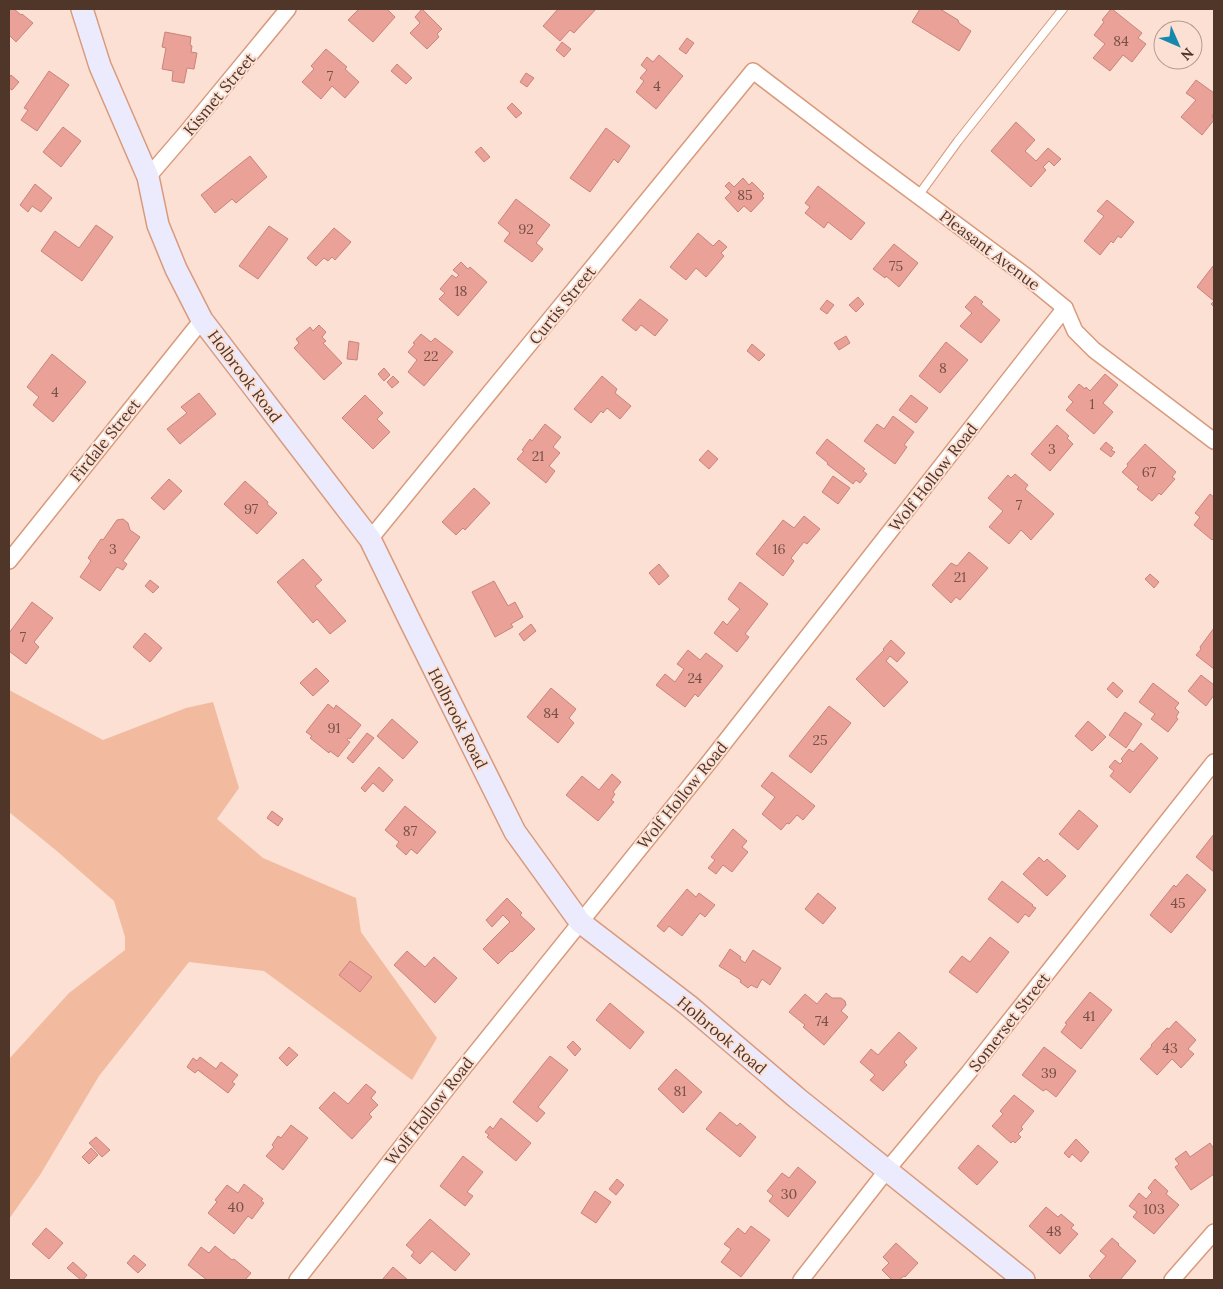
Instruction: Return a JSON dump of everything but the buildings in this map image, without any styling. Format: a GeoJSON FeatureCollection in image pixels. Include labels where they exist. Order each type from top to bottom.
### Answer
{"type":"FeatureCollection","features":[{"type":"Feature","properties":{"kind":"street","name":"Holbrook Road"},"geometry":{"type":"LineString","coordinates":[[82,9],[100,66],[148,177],[158,225],[176,269],[202,320],[370,539],[515,832],[580,922],[688,1005],[797,1098],[1024,1280]]}},
{"type":"Feature","properties":{"kind":"street","name":"Kismet Street"},"geometry":{"type":"LineString","coordinates":[[148,177],[288,9]]}},
{"type":"Feature","properties":{"kind":"street","name":"Pleasant Avenue"},"geometry":{"type":"LineString","coordinates":[[753,71],[866,158],[1026,276],[1065,308],[1075,331],[1094,350],[1214,441]]}},
{"type":"Feature","properties":{"kind":"street","name":"Curtis Street"},"geometry":{"type":"LineString","coordinates":[[370,539],[753,71]]}},
{"type":"Feature","properties":{"kind":"street","name":"Wolf Hollow Road"},"geometry":{"type":"LineString","coordinates":[[297,1280],[449,1086],[710,761],[1065,308]]}},
{"type":"Feature","properties":{"kind":"street","name":"Firdale Street"},"geometry":{"type":"LineString","coordinates":[[9,561],[202,320]]}},
{"type":"Feature","properties":{"kind":"street","name":"Somerset Street"},"geometry":{"type":"LineString","coordinates":[[801,1280],[887,1170],[969,1072],[1214,762]]}},
{"type":"Feature","properties":{"kind":"street"},"geometry":{"type":"LineString","coordinates":[[1172,1280],[1214,1232]]}},
{"type":"Feature","properties":{"kind":"lane"},"geometry":{"type":"LineString","coordinates":[[918,196],[958,141],[1063,9]]}},
{"type":"Feature","properties":{"kind":"shaded area"},"geometry":{"type":"Polygon","coordinates":[[[9,690],[103,740],[186,708],[213,702],[239,788],[217,819],[263,858],[356,898],[361,932],[437,1038],[412,1080],[264,971],[189,962],[99,1076],[40,1175],[9,1219],[9,1059],[69,993],[125,950],[125,937],[114,901],[9,812],[9,690]]]}}]}
